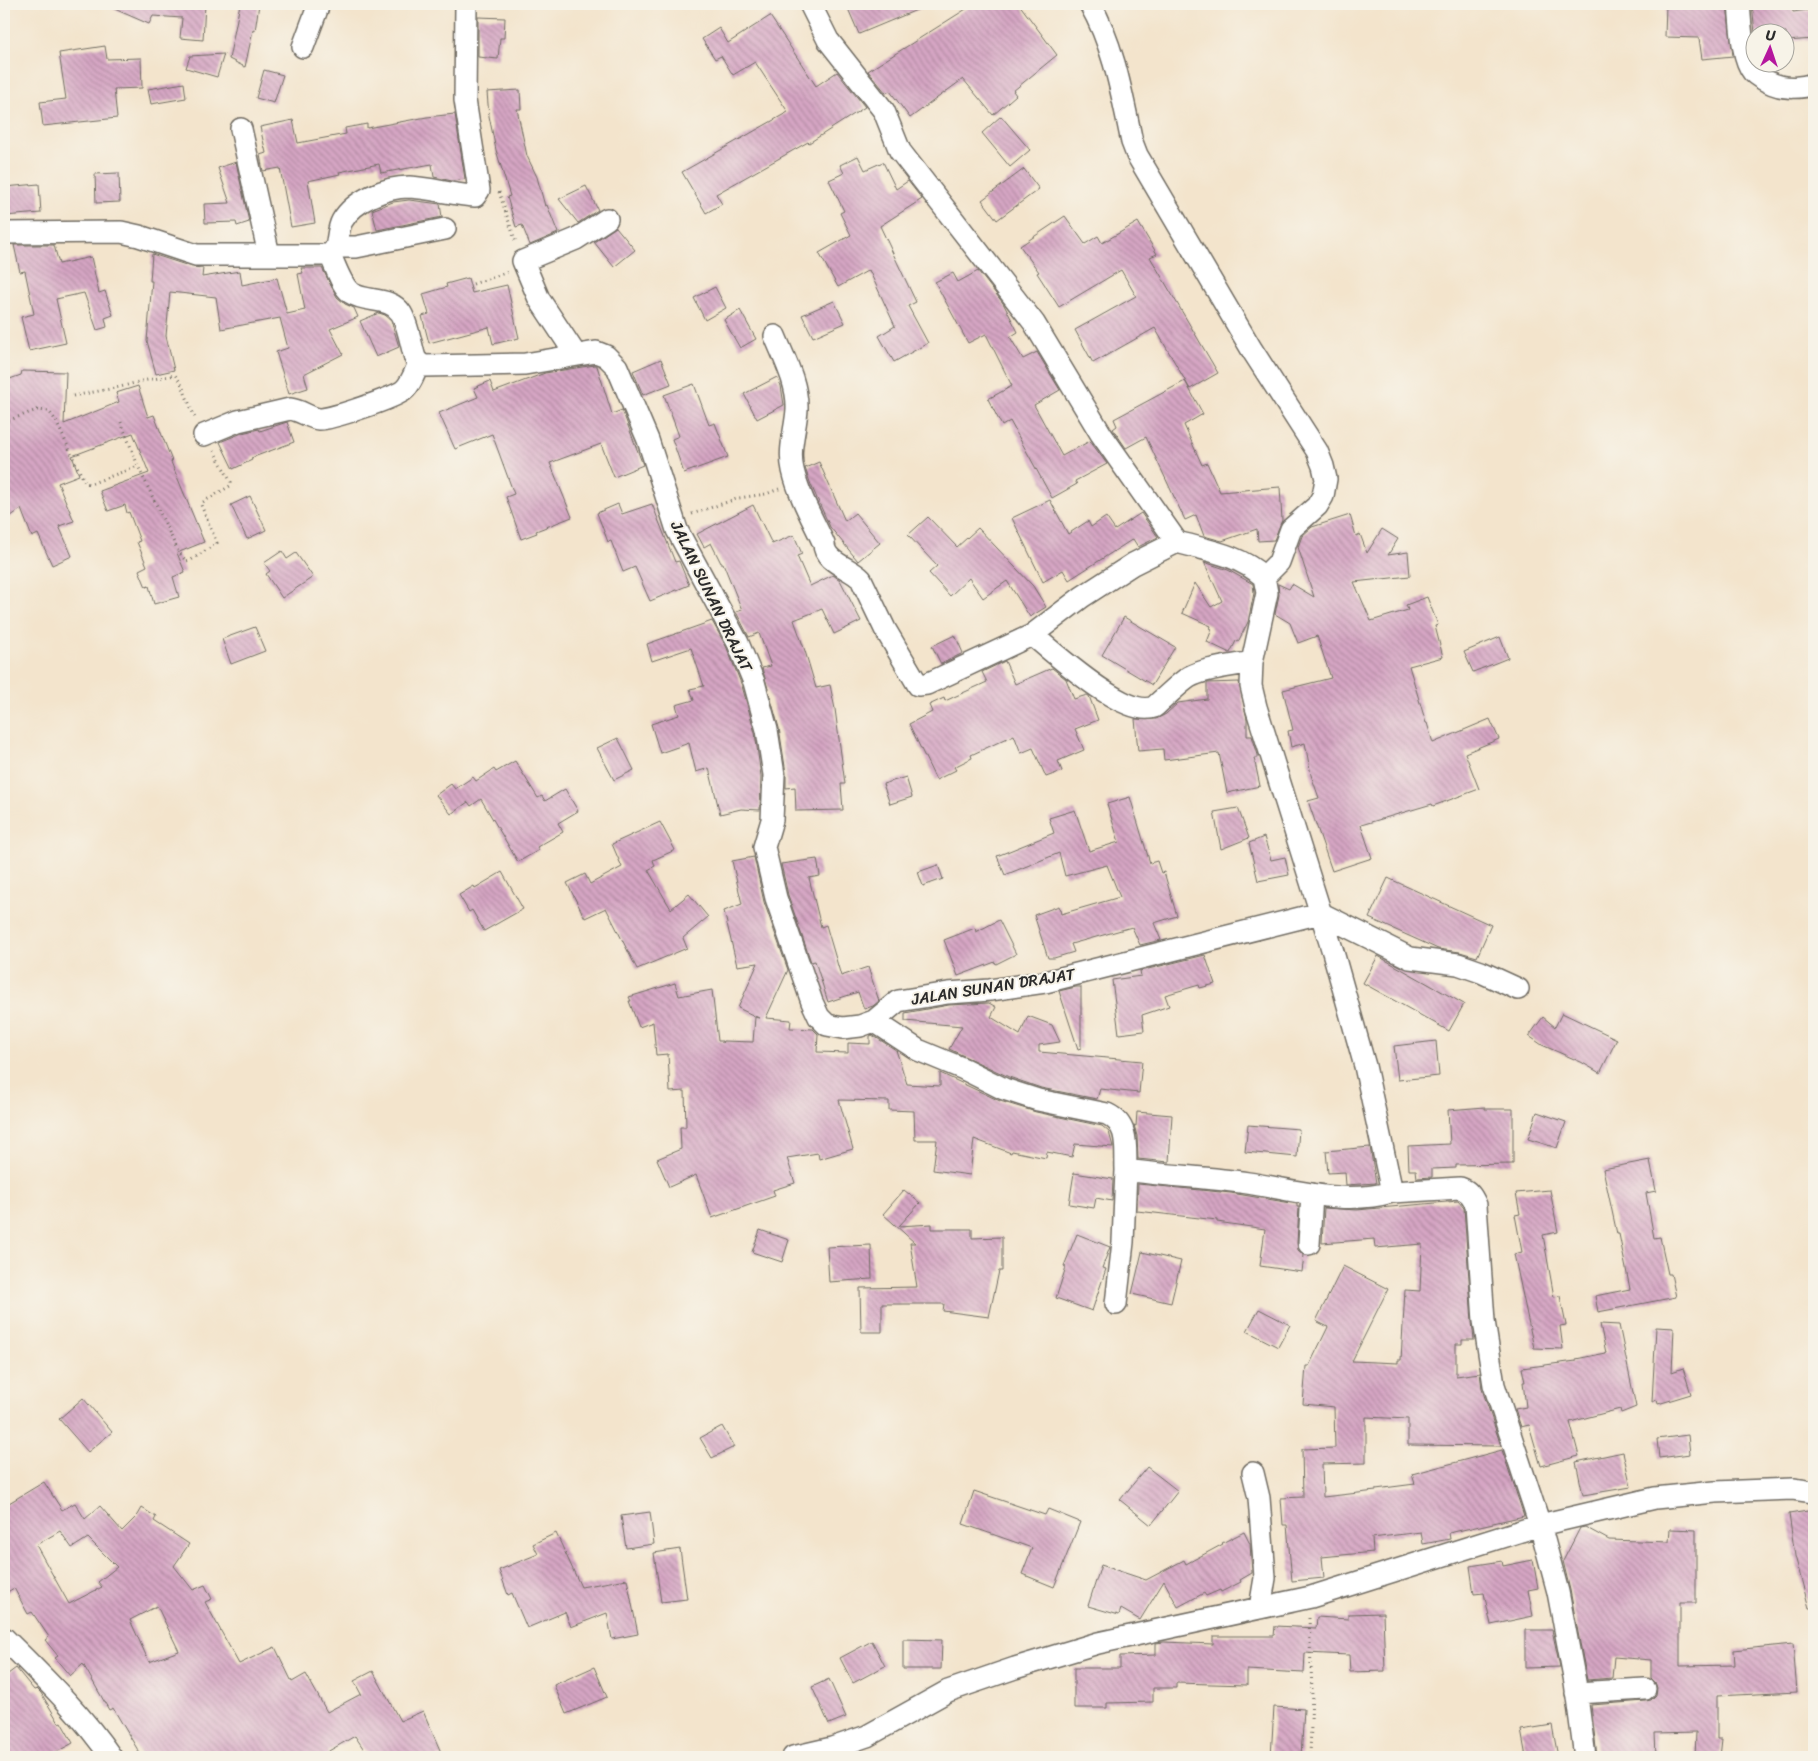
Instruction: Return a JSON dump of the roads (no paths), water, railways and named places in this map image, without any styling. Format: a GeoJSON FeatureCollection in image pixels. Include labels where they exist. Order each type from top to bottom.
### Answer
{"type":"FeatureCollection","features":[{"type":"Feature","properties":{"kind":"street"},"geometry":{"type":"LineString","coordinates":[[303,47],[319,4]]}},
{"type":"Feature","properties":{"kind":"street"},"geometry":{"type":"LineString","coordinates":[[204,434],[238,421],[290,409],[298,409],[319,419],[351,411],[399,394],[407,386],[419,363],[415,358],[402,314],[395,306],[387,302],[352,293],[346,287],[333,251],[341,222],[365,198],[386,191],[408,187],[466,196],[475,196],[479,190],[465,100],[466,4]]}},
{"type":"Feature","properties":{"kind":"street"},"geometry":{"type":"LineString","coordinates":[[810,4],[828,40],[884,111],[900,150],[1034,323],[1101,434],[1177,542],[1234,557],[1251,566],[1264,577],[1267,593],[1252,662],[1251,686],[1333,952],[1365,1066],[1392,1192]]}},
{"type":"Feature","properties":{"kind":"street"},"geometry":{"type":"LineString","coordinates":[[1090,4],[1102,24],[1112,53],[1132,142],[1137,155],[1252,350],[1317,451],[1323,466],[1326,479],[1323,496],[1317,506],[1290,530],[1279,562],[1264,577]]}},
{"type":"Feature","properties":{"kind":"street"},"geometry":{"type":"LineString","coordinates":[[1739,4],[1747,60],[1753,72],[1763,80],[1780,87],[1814,84]]}},
{"type":"Feature","properties":{"kind":"street"},"geometry":{"type":"LineString","coordinates":[[241,129],[269,254]]}},
{"type":"Feature","properties":{"kind":"street"},"geometry":{"type":"LineString","coordinates":[[576,355],[539,299],[524,264],[576,240],[607,219]]}},
{"type":"Feature","properties":{"kind":"street"},"geometry":{"type":"LineString","coordinates":[[4,233],[121,232],[196,255],[216,256],[333,251],[446,229]]}},
{"type":"Feature","properties":{"kind":"street"},"geometry":{"type":"LineString","coordinates":[[775,336],[788,368],[797,398],[791,455],[792,469],[796,482],[826,550],[841,566],[857,574],[861,579],[884,629],[918,685],[927,684],[1032,635],[1096,587],[1132,564],[1177,542]]}},
{"type":"Feature","properties":{"kind":"street","name":"JALAN SUNAN DRAJAT"},"geometry":{"type":"LineString","coordinates":[[419,363],[430,367],[451,364],[525,364],[596,352],[606,356],[617,367],[648,440],[677,530],[738,643],[754,682],[767,730],[774,776],[772,820],[764,847],[776,898],[812,1002],[819,1017],[828,1024],[843,1028],[860,1026],[874,1021],[898,1002],[948,993],[990,990],[1046,982],[1320,913]]}},
{"type":"Feature","properties":{"kind":"street"},"geometry":{"type":"LineString","coordinates":[[1032,635],[1083,678],[1101,690],[1133,706],[1145,708],[1154,707],[1188,678],[1198,672],[1252,662]]}},
{"type":"Feature","properties":{"kind":"street"},"geometry":{"type":"LineString","coordinates":[[1320,913],[1410,958],[1458,964],[1482,972],[1518,990]]}},
{"type":"Feature","properties":{"kind":"street"},"geometry":{"type":"LineString","coordinates":[[874,1021],[918,1050],[964,1069],[1004,1089],[1038,1100],[1107,1114],[1116,1119],[1124,1130],[1126,1170],[1123,1242],[1116,1304]]}},
{"type":"Feature","properties":{"kind":"street"},"geometry":{"type":"LineString","coordinates":[[1126,1170],[1247,1183],[1348,1198],[1381,1196],[1392,1192],[1460,1188],[1466,1190],[1472,1196],[1476,1205],[1484,1321],[1494,1385],[1540,1525],[1558,1592],[1585,1757]]}},
{"type":"Feature","properties":{"kind":"street"},"geometry":{"type":"LineString","coordinates":[[1309,1244],[1312,1194]]}},
{"type":"Feature","properties":{"kind":"street"},"geometry":{"type":"LineString","coordinates":[[1253,1473],[1259,1498],[1265,1578],[1260,1608]]}},
{"type":"Feature","properties":{"kind":"street"},"geometry":{"type":"LineString","coordinates":[[793,1757],[832,1748],[867,1736],[948,1691],[1015,1668],[1098,1643],[1308,1598],[1540,1525],[1655,1498],[1715,1492],[1793,1489],[1814,1492]]}},
{"type":"Feature","properties":{"kind":"street"},"geometry":{"type":"LineString","coordinates":[[4,1638],[46,1680],[99,1740],[111,1757]]}},
{"type":"Feature","properties":{"kind":"street"},"geometry":{"type":"LineString","coordinates":[[1576,1693],[1645,1689]]}}]}
